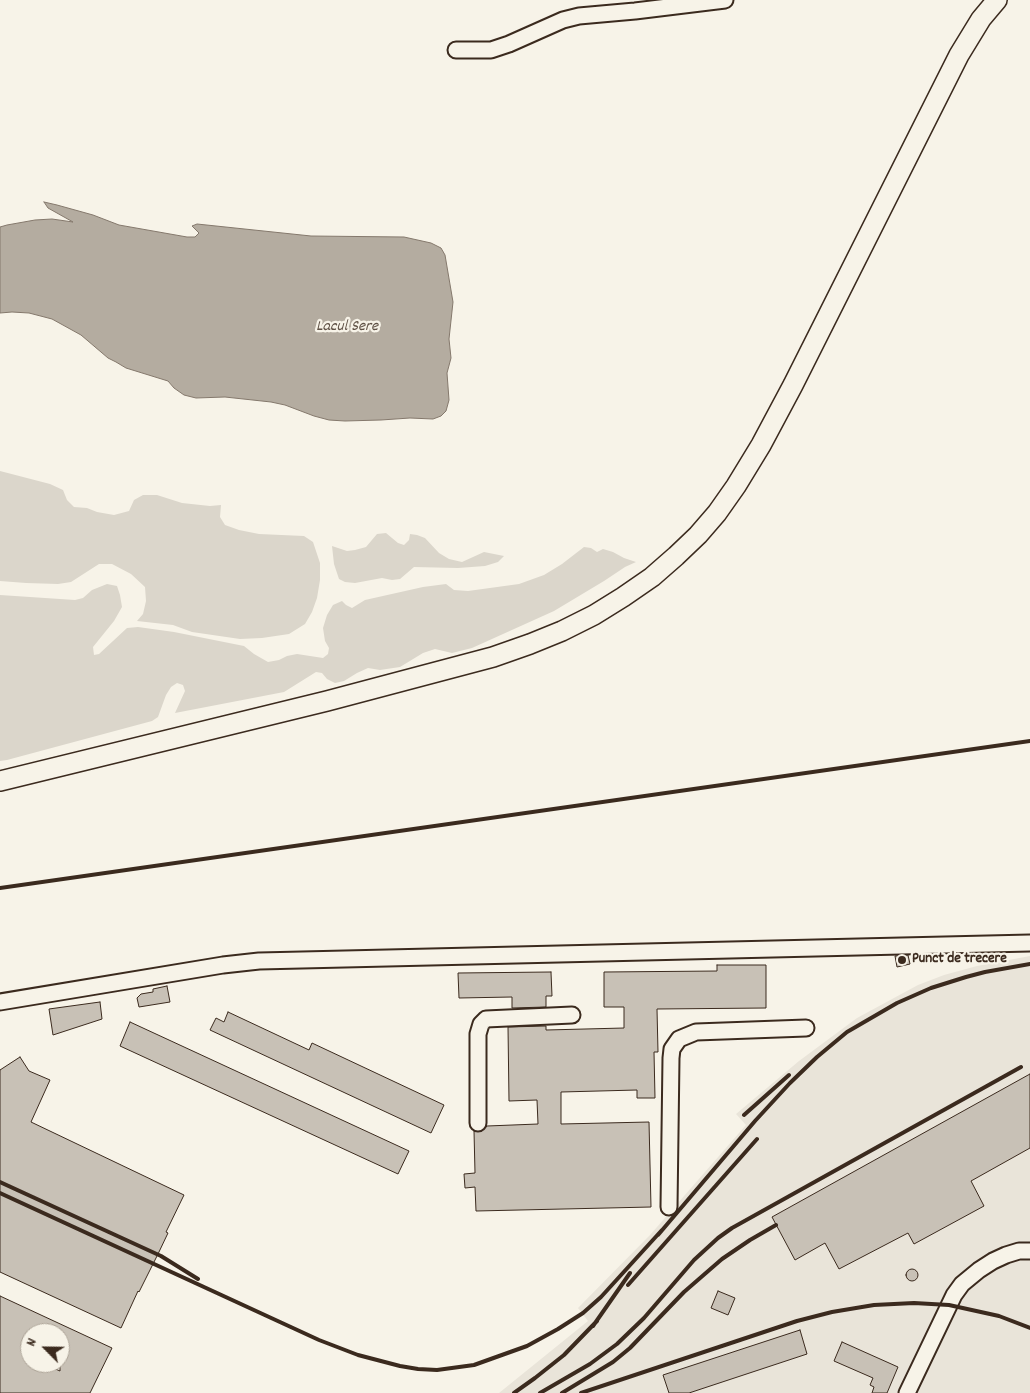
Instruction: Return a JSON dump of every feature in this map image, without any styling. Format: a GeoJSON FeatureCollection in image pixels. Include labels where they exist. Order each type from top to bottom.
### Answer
{"type":"FeatureCollection","features":[{"type":"Feature","properties":{"kind":"main road"},"geometry":{"type":"LineString","coordinates":[[0,781],[327,701],[493,657],[562,631],[616,601],[652,577],[681,551],[717,513],[761,446],[959,55],[981,19],[997,0]]}},
{"type":"Feature","properties":{"kind":"street"},"geometry":{"type":"LineString","coordinates":[[456,50],[491,50],[563,20],[579,16],[724,0]]}},
{"type":"Feature","properties":{"kind":"street"},"geometry":{"type":"LineString","coordinates":[[0,1002],[223,965],[259,961],[1030,943]]}},
{"type":"Feature","properties":{"kind":"street"},"geometry":{"type":"LineString","coordinates":[[478,1123],[478,1034],[486,1019],[572,1015]]}},
{"type":"Feature","properties":{"kind":"street"},"geometry":{"type":"LineString","coordinates":[[669,1207],[672,1048],[679,1039],[696,1032],[806,1028]]}},
{"type":"Feature","properties":{"kind":"street"},"geometry":{"type":"LineString","coordinates":[[907,1393],[954,1295],[962,1284],[993,1261],[1019,1251],[1030,1251]]}},
{"type":"Feature","properties":{"kind":"shaded area"},"geometry":{"type":"Polygon","coordinates":[[[0,471],[50,484],[63,490],[67,500],[74,507],[87,508],[97,512],[114,515],[129,511],[134,500],[143,495],[157,495],[182,503],[210,506],[221,505],[220,517],[225,525],[239,530],[259,534],[304,536],[313,542],[320,563],[320,580],[312,612],[305,624],[289,634],[240,639],[192,632],[173,625],[137,621],[143,614],[146,601],[145,587],[131,574],[112,564],[99,564],[71,582],[58,584],[0,581],[0,471]]]}},
{"type":"Feature","properties":{"kind":"shaded area"},"geometry":{"type":"Polygon","coordinates":[[[386,533],[398,543],[404,545],[409,540],[410,534],[425,538],[439,553],[449,559],[462,562],[484,552],[504,556],[498,562],[485,566],[458,568],[414,567],[400,579],[382,578],[355,583],[339,579],[334,564],[332,546],[347,551],[355,550],[366,547],[377,534],[386,533]]]}},
{"type":"Feature","properties":{"kind":"shaded area"},"geometry":{"type":"Polygon","coordinates":[[[584,547],[591,548],[597,552],[603,549],[636,562],[554,611],[472,648],[452,653],[435,649],[423,653],[400,667],[380,670],[368,668],[344,681],[335,683],[327,679],[322,673],[316,672],[284,692],[175,713],[185,691],[183,685],[177,683],[171,687],[166,695],[158,717],[152,721],[0,761],[0,595],[75,600],[83,598],[92,590],[107,584],[117,586],[122,607],[114,621],[93,647],[94,655],[99,654],[127,628],[138,627],[244,646],[268,662],[297,654],[323,658],[328,654],[329,648],[325,641],[323,628],[327,615],[333,605],[342,601],[352,608],[365,600],[423,587],[446,584],[454,590],[468,591],[519,584],[544,575],[584,547]]]}},
{"type":"Feature","properties":{"kind":"shaded area"},"geometry":{"type":"Polygon","coordinates":[[[1030,956],[1030,1393],[499,1393],[588,1321],[578,1308],[650,1235],[746,1125],[736,1114],[799,1061],[857,1018],[918,985],[944,975],[977,966],[1030,956]]]}},
{"type":"Feature","properties":{"kind":"water","name":"Lacul Sere"},"geometry":{"type":"Polygon","coordinates":[[[44,202],[93,215],[119,225],[187,237],[195,237],[199,233],[192,226],[197,224],[311,236],[404,237],[431,243],[441,248],[445,255],[453,302],[449,339],[451,358],[447,373],[449,400],[446,411],[441,416],[433,419],[410,418],[345,421],[329,420],[271,402],[225,397],[196,398],[184,395],[168,381],[126,368],[108,358],[81,335],[52,319],[29,313],[0,313],[0,227],[35,220],[52,219],[73,222],[48,208],[44,202]]]}},
{"type":"Feature","properties":{"kind":"building","name":"Punct de trecere"},"geometry":{"type":"Polygon","coordinates":[[[908,955],[910,964],[897,967],[895,956],[908,955]]]}},
{"type":"Feature","properties":{"kind":"building"},"geometry":{"type":"Polygon","coordinates":[[[717,965],[766,965],[766,1008],[657,1009],[658,1052],[654,1052],[655,1098],[637,1098],[637,1090],[561,1092],[561,1124],[649,1122],[651,1207],[476,1211],[475,1187],[465,1188],[464,1174],[475,1173],[474,1131],[482,1131],[487,1126],[538,1124],[537,1100],[509,1101],[508,1027],[546,1026],[546,1030],[624,1028],[624,1007],[604,1007],[604,972],[717,971],[717,965]]]}},
{"type":"Feature","properties":{"kind":"building"},"geometry":{"type":"Polygon","coordinates":[[[551,972],[552,996],[546,996],[546,1007],[512,1008],[512,997],[459,998],[458,973],[551,972]]]}},
{"type":"Feature","properties":{"kind":"building"},"geometry":{"type":"Polygon","coordinates":[[[167,986],[170,1002],[139,1007],[137,998],[141,994],[153,992],[153,989],[167,986]]]}},
{"type":"Feature","properties":{"kind":"building"},"geometry":{"type":"Polygon","coordinates":[[[100,1002],[102,1019],[53,1035],[49,1009],[100,1002]]]}},
{"type":"Feature","properties":{"kind":"building"},"geometry":{"type":"Polygon","coordinates":[[[228,1012],[309,1050],[312,1043],[444,1105],[431,1133],[210,1030],[216,1018],[224,1022],[228,1012]]]}},
{"type":"Feature","properties":{"kind":"building"},"geometry":{"type":"Polygon","coordinates":[[[130,1022],[409,1151],[398,1174],[120,1046],[130,1022]]]}},
{"type":"Feature","properties":{"kind":"building"},"geometry":{"type":"Polygon","coordinates":[[[20,1057],[29,1071],[50,1080],[31,1122],[184,1195],[166,1232],[168,1233],[121,1328],[0,1272],[0,1070],[20,1057]]]}},
{"type":"Feature","properties":{"kind":"building"},"geometry":{"type":"Polygon","coordinates":[[[1030,1074],[1030,1148],[971,1181],[984,1206],[914,1244],[908,1233],[839,1269],[825,1243],[795,1260],[772,1217],[1030,1074]]]}},
{"type":"Feature","properties":{"kind":"building"},"geometry":{"type":"Polygon","coordinates":[[[910,1269],[914,1269],[918,1275],[914,1281],[910,1281],[906,1277],[906,1273],[910,1269]]]}},
{"type":"Feature","properties":{"kind":"building"},"geometry":{"type":"Polygon","coordinates":[[[718,1291],[735,1298],[728,1315],[711,1308],[718,1291]]]}},
{"type":"Feature","properties":{"kind":"building"},"geometry":{"type":"Polygon","coordinates":[[[0,1296],[58,1323],[20,1323],[20,1373],[70,1373],[70,1328],[112,1348],[90,1393],[0,1393],[0,1296]]]}},
{"type":"Feature","properties":{"kind":"building"},"geometry":{"type":"Polygon","coordinates":[[[800,1330],[807,1354],[689,1393],[669,1393],[663,1375],[800,1330]]]}},
{"type":"Feature","properties":{"kind":"building"},"geometry":{"type":"Polygon","coordinates":[[[842,1342],[898,1367],[887,1393],[872,1393],[874,1387],[870,1385],[873,1378],[834,1361],[842,1342]]]}},
{"type":"Feature","properties":{"kind":"railway"},"geometry":{"type":"LineString","coordinates":[[0,888],[1030,741]]}},
{"type":"Feature","properties":{"kind":"railway"},"geometry":{"type":"LineString","coordinates":[[658,1235],[755,1121],[790,1083],[847,1032],[897,1003],[931,988],[985,972],[1030,964]]}},
{"type":"Feature","properties":{"kind":"railway"},"geometry":{"type":"LineString","coordinates":[[540,1393],[590,1364],[617,1344],[644,1318],[694,1260],[732,1228],[1021,1067]]}},
{"type":"Feature","properties":{"kind":"railway"},"geometry":{"type":"LineString","coordinates":[[744,1115],[789,1075]]}},
{"type":"Feature","properties":{"kind":"railway"},"geometry":{"type":"LineString","coordinates":[[628,1285],[757,1139]]}},
{"type":"Feature","properties":{"kind":"railway"},"geometry":{"type":"LineString","coordinates":[[0,1182],[161,1256],[198,1279]]}},
{"type":"Feature","properties":{"kind":"railway"},"geometry":{"type":"LineString","coordinates":[[0,1193],[319,1340],[358,1355],[418,1369],[437,1370],[474,1365],[527,1346],[558,1329],[583,1313],[601,1297],[662,1230]]}},
{"type":"Feature","properties":{"kind":"railway"},"geometry":{"type":"LineString","coordinates":[[562,1393],[613,1362],[630,1348],[684,1292],[722,1259],[776,1225]]}},
{"type":"Feature","properties":{"kind":"railway"},"geometry":{"type":"LineString","coordinates":[[593,1326],[630,1273]]}},
{"type":"Feature","properties":{"kind":"railway"},"geometry":{"type":"LineString","coordinates":[[581,1393],[797,1321],[832,1312],[874,1305],[914,1303],[949,1305],[999,1316],[1030,1328]]}},
{"type":"Feature","properties":{"kind":"railway"},"geometry":{"type":"LineString","coordinates":[[514,1393],[564,1355],[597,1321]]}},
{"type":"Feature","properties":{"kind":"place","name":"Punct de trecere"},"geometry":{"type":"Point","coordinates":[902,960]}}]}
